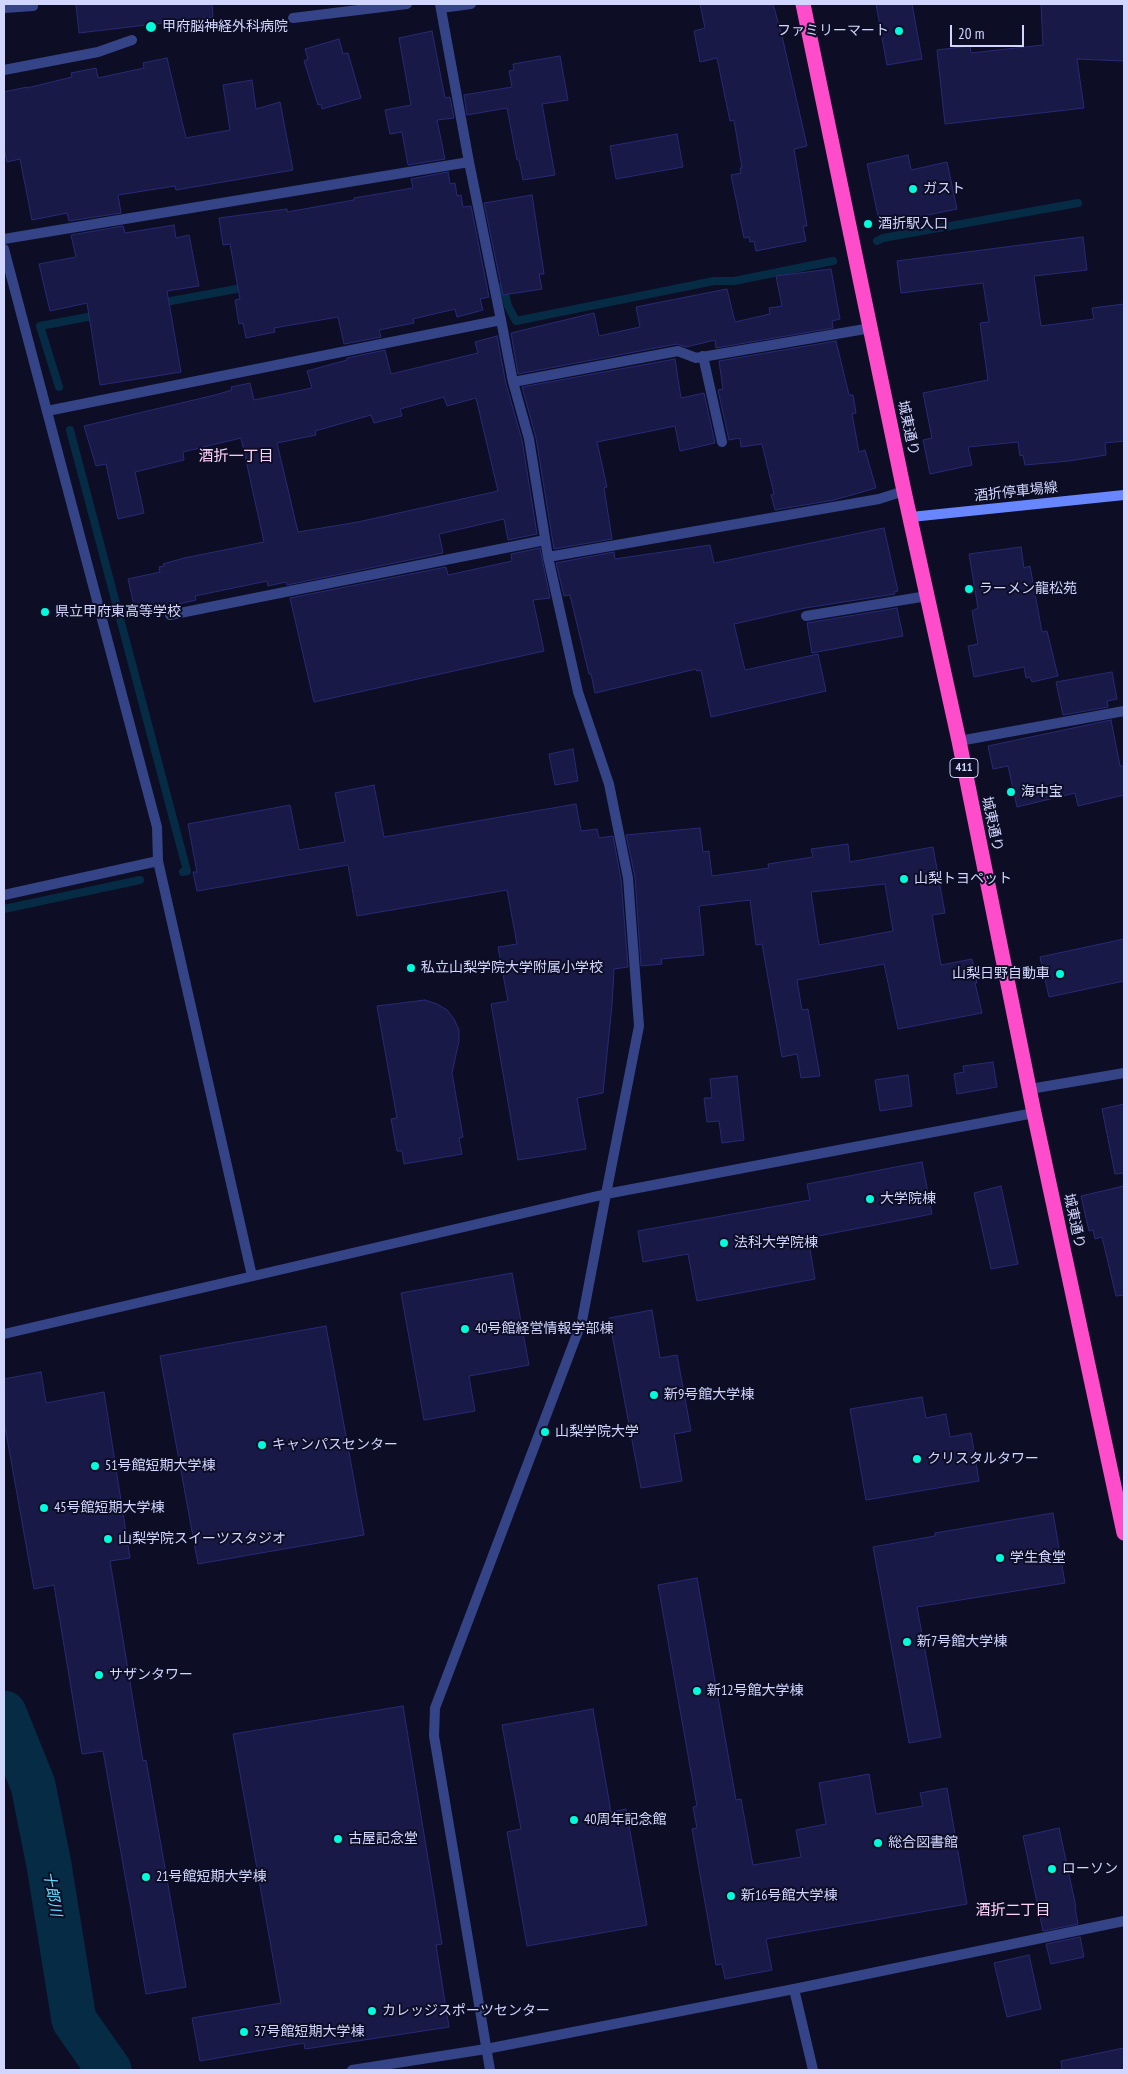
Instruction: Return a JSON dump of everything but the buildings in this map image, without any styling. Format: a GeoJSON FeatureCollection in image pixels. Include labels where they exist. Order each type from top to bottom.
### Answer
{"type":"FeatureCollection","features":[{"type":"Feature","properties":{"kind":"highway","name":"城東通り"},"geometry":{"type":"LineString","coordinates":[[803,4],[904,491],[959,741],[1034,1113],[1121,1496],[1124,1533]]}},
{"type":"Feature","properties":{"kind":"main road","name":"酒折停車場線"},"geometry":{"type":"LineString","coordinates":[[911,517],[1124,496]]}},
{"type":"Feature","properties":{"kind":"street"},"geometry":{"type":"LineString","coordinates":[[4,8],[33,6],[33,4]]}},
{"type":"Feature","properties":{"kind":"street"},"geometry":{"type":"LineString","coordinates":[[292,18],[407,4]]}},
{"type":"Feature","properties":{"kind":"street"},"geometry":{"type":"LineString","coordinates":[[471,4],[441,6],[469,162],[513,382],[529,439],[548,557],[578,692],[609,784],[628,878],[639,1026],[582,1321],[435,1708],[434,1736],[490,2070]]}},
{"type":"Feature","properties":{"kind":"street"},"geometry":{"type":"LineString","coordinates":[[4,70],[98,52],[132,40]]}},
{"type":"Feature","properties":{"kind":"street"},"geometry":{"type":"LineString","coordinates":[[4,239],[469,162]]}},
{"type":"Feature","properties":{"kind":"street"},"geometry":{"type":"LineString","coordinates":[[4,249],[157,827],[158,861],[252,1276]]}},
{"type":"Feature","properties":{"kind":"street"},"geometry":{"type":"LineString","coordinates":[[48,411],[501,320]]}},
{"type":"Feature","properties":{"kind":"street"},"geometry":{"type":"LineString","coordinates":[[513,382],[678,351],[696,358],[871,328]]}},
{"type":"Feature","properties":{"kind":"street"},"geometry":{"type":"LineString","coordinates":[[703,356],[722,442]]}},
{"type":"Feature","properties":{"kind":"street"},"geometry":{"type":"LineString","coordinates":[[548,557],[879,499],[904,491]]}},
{"type":"Feature","properties":{"kind":"street"},"geometry":{"type":"LineString","coordinates":[[170,615],[545,540]]}},
{"type":"Feature","properties":{"kind":"street"},"geometry":{"type":"LineString","coordinates":[[806,616],[927,596]]}},
{"type":"Feature","properties":{"kind":"street"},"geometry":{"type":"LineString","coordinates":[[959,741],[1124,710]]}},
{"type":"Feature","properties":{"kind":"street"},"geometry":{"type":"LineString","coordinates":[[4,896],[158,861]]}},
{"type":"Feature","properties":{"kind":"street"},"geometry":{"type":"LineString","coordinates":[[1030,1089],[1124,1073]]}},
{"type":"Feature","properties":{"kind":"street"},"geometry":{"type":"LineString","coordinates":[[4,1334],[606,1194],[1034,1113]]}},
{"type":"Feature","properties":{"kind":"street"},"geometry":{"type":"LineString","coordinates":[[352,2070],[486,2049],[794,1989],[1124,1921]]}},
{"type":"Feature","properties":{"kind":"street"},"geometry":{"type":"LineString","coordinates":[[794,1989],[813,2070]]}},
{"type":"Feature","properties":{"kind":"waterway"},"geometry":{"type":"LineString","coordinates":[[877,241],[883,238],[1078,203]]}},
{"type":"Feature","properties":{"kind":"waterway"},"geometry":{"type":"LineString","coordinates":[[503,286],[508,306],[516,321],[714,281],[734,281],[833,261]]}},
{"type":"Feature","properties":{"kind":"waterway"},"geometry":{"type":"LineString","coordinates":[[160,303],[247,287]]}},
{"type":"Feature","properties":{"kind":"waterway"},"geometry":{"type":"LineString","coordinates":[[59,387],[40,326],[98,315]]}},
{"type":"Feature","properties":{"kind":"waterway"},"geometry":{"type":"LineString","coordinates":[[70,430],[187,871],[183,872]]}},
{"type":"Feature","properties":{"kind":"waterway"},"geometry":{"type":"LineString","coordinates":[[4,909],[140,880]]}},
{"type":"Feature","properties":{"kind":"waterway","name":"十郎川"},"geometry":{"type":"LineString","coordinates":[[4,1713],[33,1785],[49,1865],[74,2020],[109,2070]]}},
{"type":"Feature","properties":{"kind":"place","name":"甲府脳神経外科病院"},"geometry":{"type":"Point","coordinates":[151,27]}},
{"type":"Feature","properties":{"kind":"place","name":"ファミリーマート"},"geometry":{"type":"Point","coordinates":[899,31]}},
{"type":"Feature","properties":{"kind":"place","name":"ガスト"},"geometry":{"type":"Point","coordinates":[913,189]}},
{"type":"Feature","properties":{"kind":"place","name":"酒折駅入口"},"geometry":{"type":"Point","coordinates":[868,224]}},
{"type":"Feature","properties":{"kind":"place","name":"ラーメン龍松苑"},"geometry":{"type":"Point","coordinates":[969,589]}},
{"type":"Feature","properties":{"kind":"place","name":"県立甲府東高等学校"},"geometry":{"type":"Point","coordinates":[45,612]}},
{"type":"Feature","properties":{"kind":"place","name":"海中宝"},"geometry":{"type":"Point","coordinates":[1011,792]}},
{"type":"Feature","properties":{"kind":"place","name":"山梨トヨペット"},"geometry":{"type":"Point","coordinates":[904,879]}},
{"type":"Feature","properties":{"kind":"place","name":"私立山梨学院大学附属小学校"},"geometry":{"type":"Point","coordinates":[411,968]}},
{"type":"Feature","properties":{"kind":"place","name":"山梨日野自動車"},"geometry":{"type":"Point","coordinates":[1060,974]}},
{"type":"Feature","properties":{"kind":"place","name":"大学院棟"},"geometry":{"type":"Point","coordinates":[870,1199]}},
{"type":"Feature","properties":{"kind":"place","name":"法科大学院棟"},"geometry":{"type":"Point","coordinates":[724,1243]}},
{"type":"Feature","properties":{"kind":"place","name":"40号館経営情報学部棟"},"geometry":{"type":"Point","coordinates":[465,1329]}},
{"type":"Feature","properties":{"kind":"place","name":"新9号館大学棟"},"geometry":{"type":"Point","coordinates":[654,1395]}},
{"type":"Feature","properties":{"kind":"place","name":"山梨学院大学"},"geometry":{"type":"Point","coordinates":[545,1432]}},
{"type":"Feature","properties":{"kind":"place","name":"キャンパスセンター"},"geometry":{"type":"Point","coordinates":[262,1445]}},
{"type":"Feature","properties":{"kind":"place","name":"クリスタルタワー"},"geometry":{"type":"Point","coordinates":[917,1459]}},
{"type":"Feature","properties":{"kind":"place","name":"51号館短期大学棟"},"geometry":{"type":"Point","coordinates":[95,1466]}},
{"type":"Feature","properties":{"kind":"place","name":"45号館短期大学棟"},"geometry":{"type":"Point","coordinates":[44,1508]}},
{"type":"Feature","properties":{"kind":"place","name":"山梨学院スイーツスタジオ"},"geometry":{"type":"Point","coordinates":[108,1539]}},
{"type":"Feature","properties":{"kind":"place","name":"学生食堂"},"geometry":{"type":"Point","coordinates":[1000,1558]}},
{"type":"Feature","properties":{"kind":"place","name":"新7号館大学棟"},"geometry":{"type":"Point","coordinates":[907,1642]}},
{"type":"Feature","properties":{"kind":"place","name":"サザンタワー"},"geometry":{"type":"Point","coordinates":[99,1675]}},
{"type":"Feature","properties":{"kind":"place","name":"新12号館大学棟"},"geometry":{"type":"Point","coordinates":[697,1691]}},
{"type":"Feature","properties":{"kind":"place","name":"40周年記念館"},"geometry":{"type":"Point","coordinates":[574,1820]}},
{"type":"Feature","properties":{"kind":"place","name":"古屋記念堂"},"geometry":{"type":"Point","coordinates":[338,1839]}},
{"type":"Feature","properties":{"kind":"place","name":"総合図書館"},"geometry":{"type":"Point","coordinates":[878,1843]}},
{"type":"Feature","properties":{"kind":"place","name":"ローソン"},"geometry":{"type":"Point","coordinates":[1052,1869]}},
{"type":"Feature","properties":{"kind":"place","name":"21号館短期大学棟"},"geometry":{"type":"Point","coordinates":[146,1877]}},
{"type":"Feature","properties":{"kind":"place","name":"新16号館大学棟"},"geometry":{"type":"Point","coordinates":[731,1896]}},
{"type":"Feature","properties":{"kind":"place","name":"カレッジスポーツセンター"},"geometry":{"type":"Point","coordinates":[372,2011]}},
{"type":"Feature","properties":{"kind":"place","name":"37号館短期大学棟"},"geometry":{"type":"Point","coordinates":[244,2032]}},
{"type":"Feature","properties":{"kind":"district","name":"酒折一丁目"},"geometry":{"type":"Point","coordinates":[236,457]}},
{"type":"Feature","properties":{"kind":"district","name":"酒折二丁目"},"geometry":{"type":"Point","coordinates":[1013,1911]}}]}
